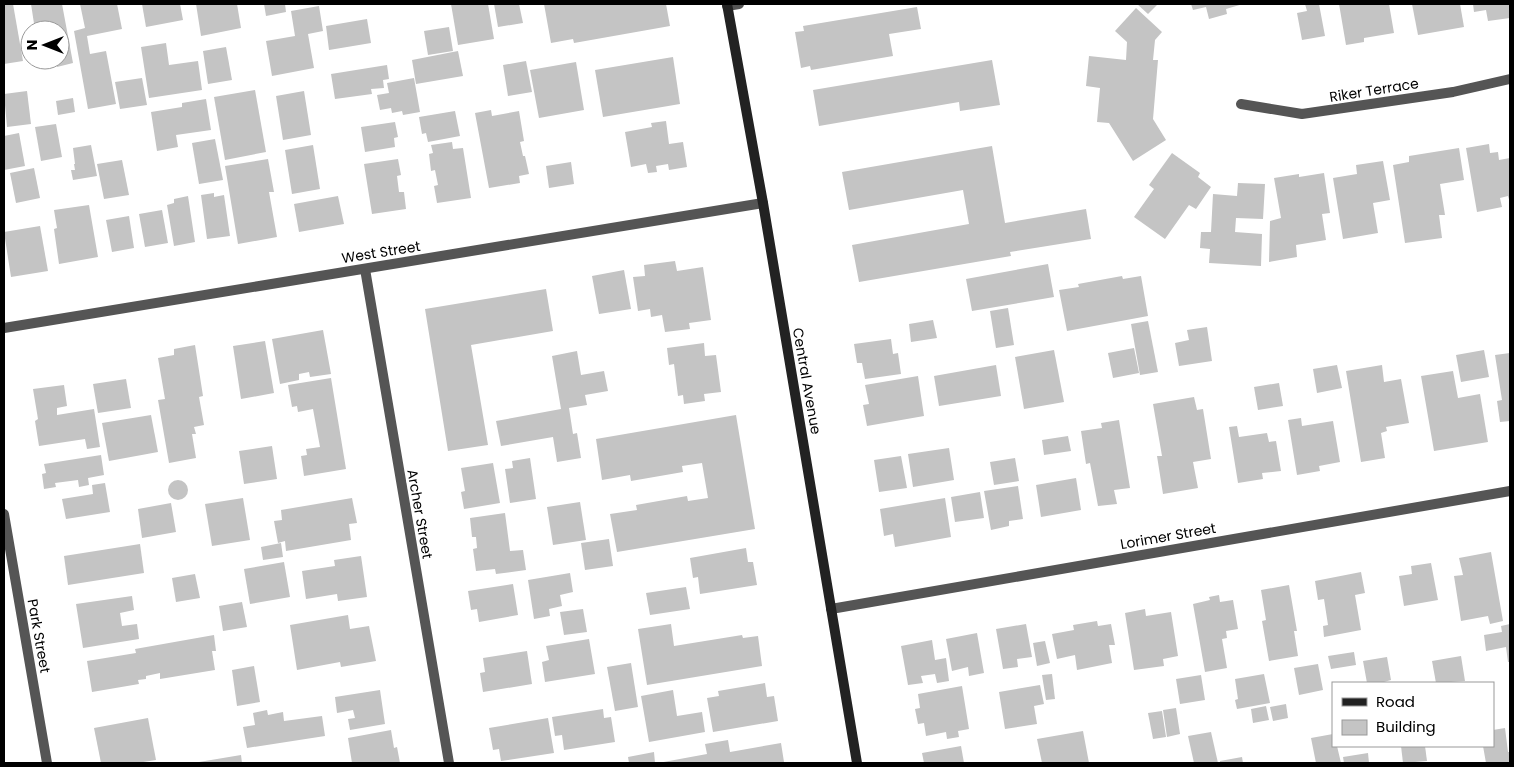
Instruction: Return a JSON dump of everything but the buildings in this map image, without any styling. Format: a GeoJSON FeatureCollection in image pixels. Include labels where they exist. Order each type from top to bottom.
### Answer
{"type":"FeatureCollection","features":[{"type":"Feature","properties":{"kind":"street"},"geometry":{"type":"LineString","coordinates":[[727,5],[739,4]]}},
{"type":"Feature","properties":{"kind":"street","name":"Central Avenue"},"geometry":{"type":"LineString","coordinates":[[727,5],[763,203],[857,763]]}},
{"type":"Feature","properties":{"kind":"street","name":"Riker Terrace"},"geometry":{"type":"LineString","coordinates":[[1241,104],[1302,114],[1453,92],[1510,79]]}},
{"type":"Feature","properties":{"kind":"street","name":"West Street"},"geometry":{"type":"LineString","coordinates":[[4,328],[763,203]]}},
{"type":"Feature","properties":{"kind":"street","name":"Archer Street"},"geometry":{"type":"LineString","coordinates":[[365,269],[449,763]]}},
{"type":"Feature","properties":{"kind":"street","name":"Lorimer Street"},"geometry":{"type":"LineString","coordinates":[[831,609],[1510,491]]}},
{"type":"Feature","properties":{"kind":"street","name":"Park Street"},"geometry":{"type":"LineString","coordinates":[[4,514],[47,763]]}}]}
